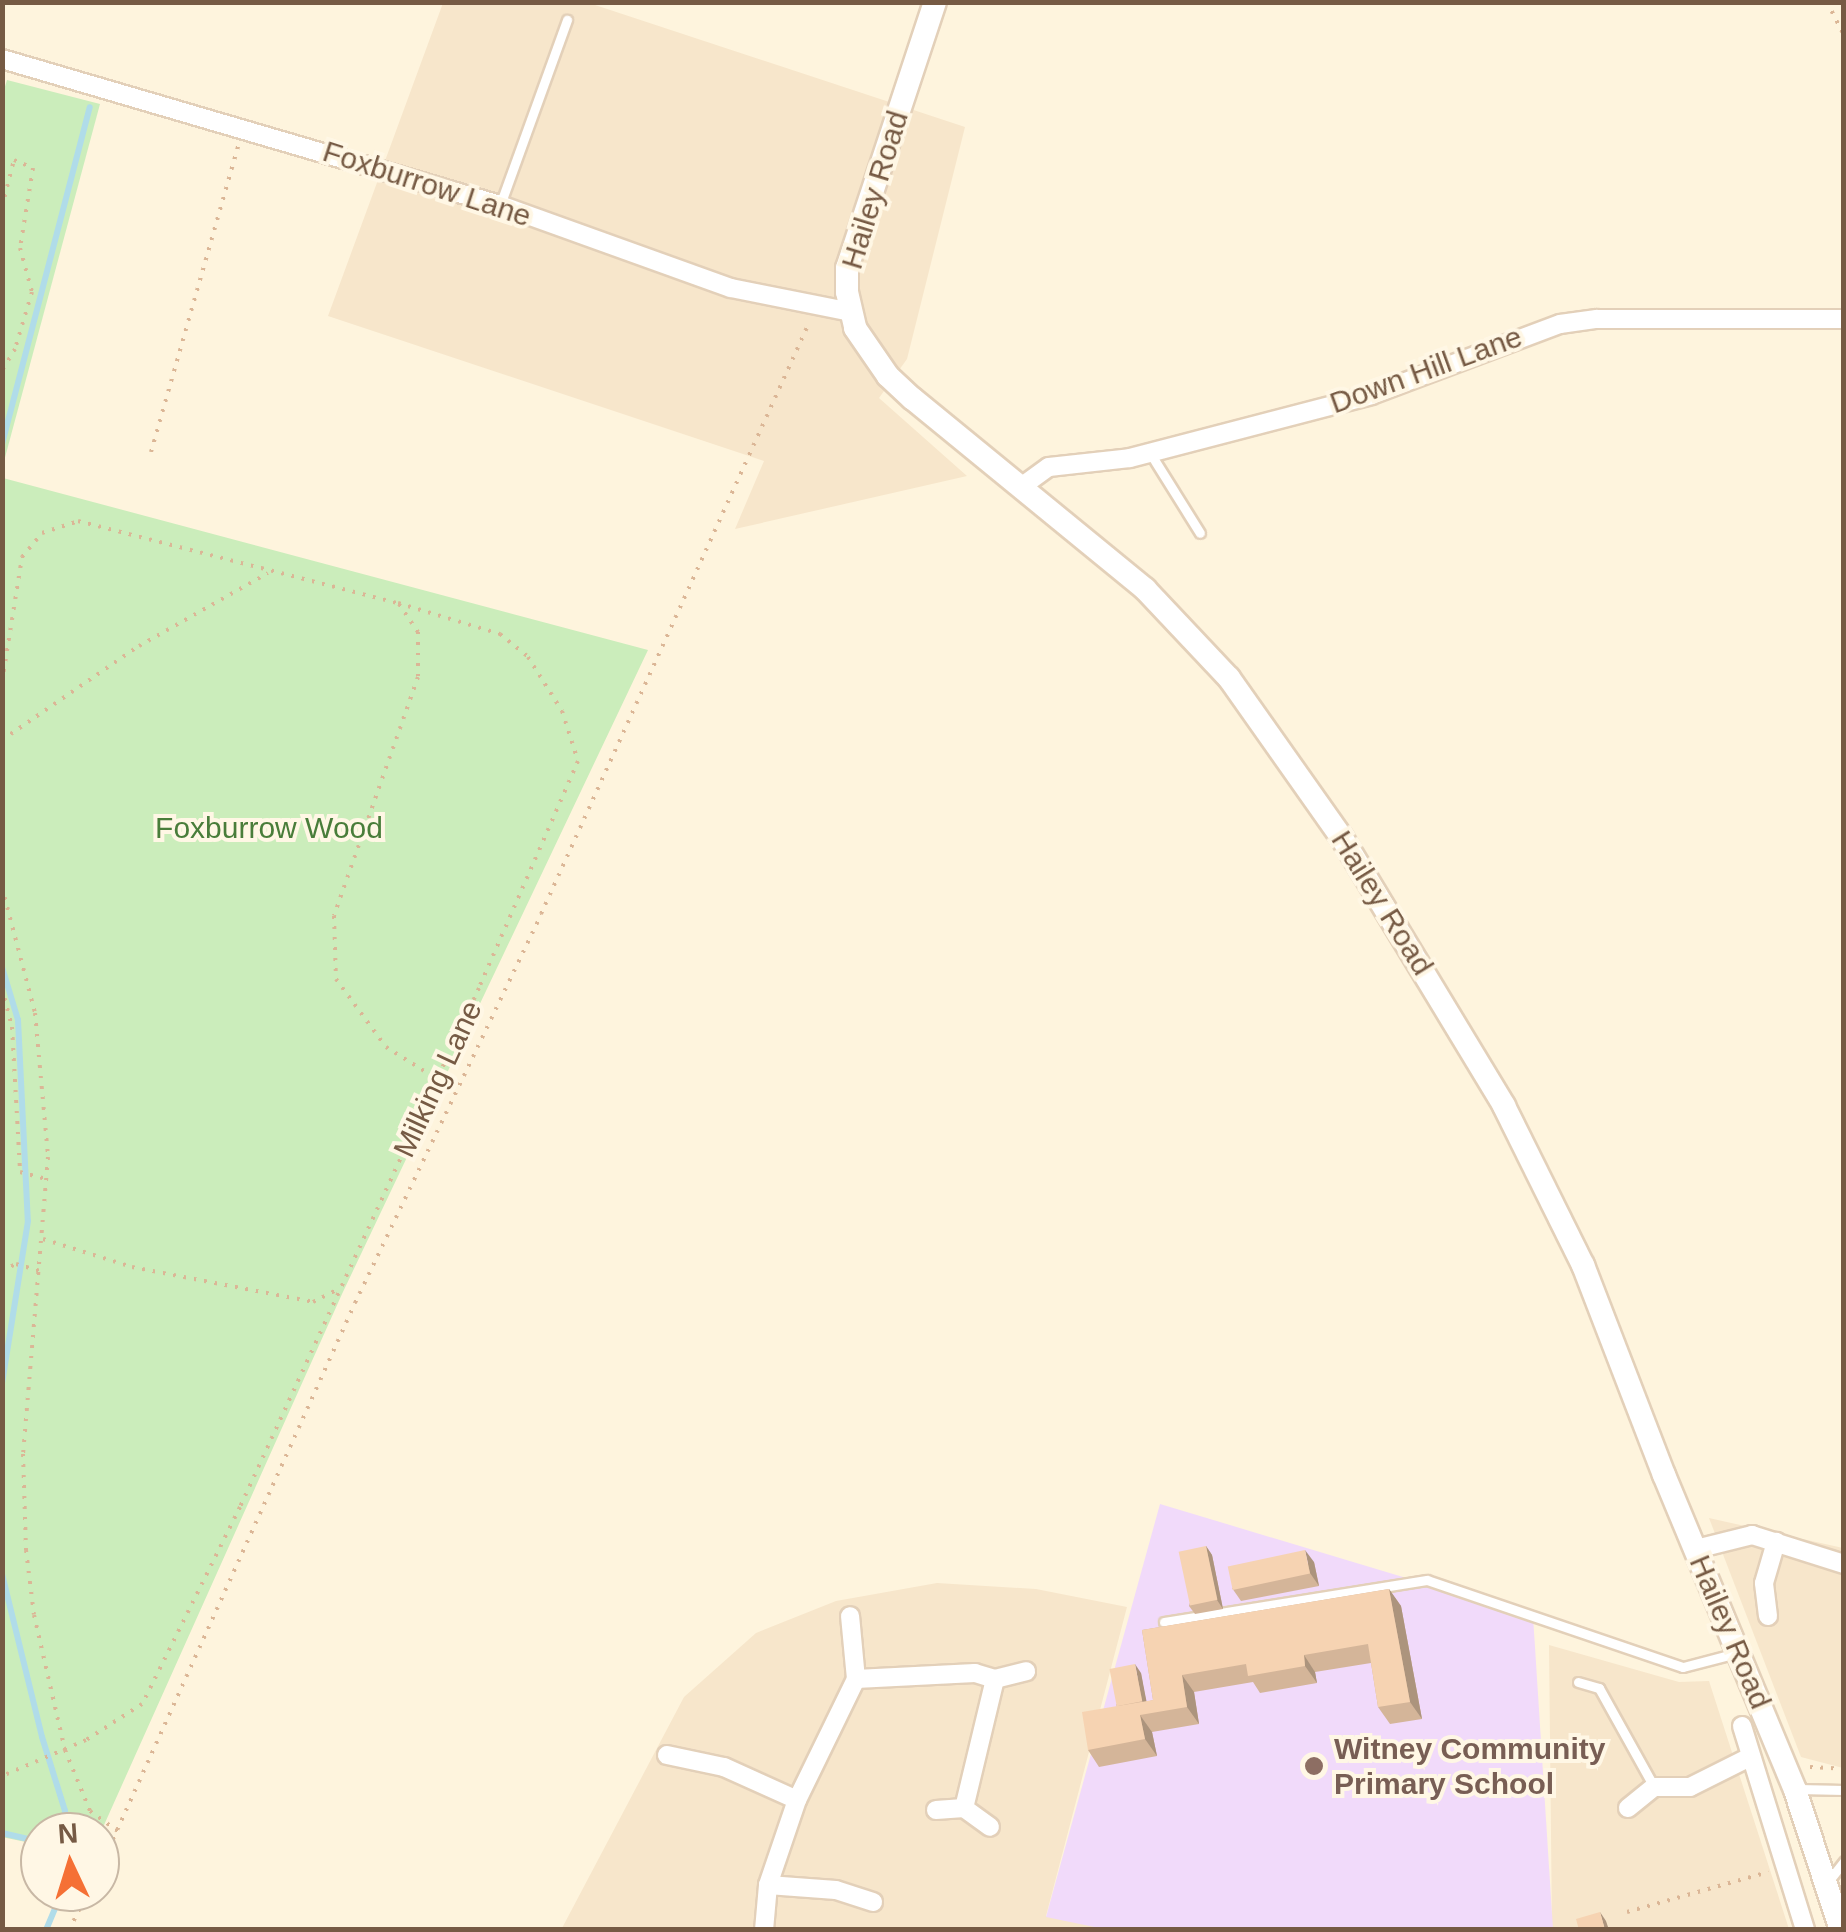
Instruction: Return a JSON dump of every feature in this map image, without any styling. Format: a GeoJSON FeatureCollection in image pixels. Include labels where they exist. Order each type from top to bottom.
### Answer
{"type":"FeatureCollection","features":[{"type":"Feature","properties":{"kind":"main road","name":"Hailey Road"},"geometry":{"type":"LineString","coordinates":[[935,2],[847,268],[855,328],[888,376],[1145,589],[1229,678],[1342,838],[1504,1106],[1555,1204],[1795,1790],[1841,1930]]}},
{"type":"Feature","properties":{"kind":"street","name":"Foxburrow Lane"},"geometry":{"type":"LineString","coordinates":[[2,59],[245,127],[500,205],[731,288],[850,312]]}},
{"type":"Feature","properties":{"kind":"street","name":"Down Hill Lane"},"geometry":{"type":"LineString","coordinates":[[1021,487],[1048,467],[1150,453],[1371,395],[1560,324],[1597,318],[1844,319]]}},
{"type":"Feature","properties":{"kind":"street"},"geometry":{"type":"LineString","coordinates":[[1696,1549],[1752,1535],[1844,1564]]}},
{"type":"Feature","properties":{"kind":"street"},"geometry":{"type":"LineString","coordinates":[[1768,1616],[1764,1582],[1776,1542]]}},
{"type":"Feature","properties":{"kind":"street"},"geometry":{"type":"LineString","coordinates":[[764,1930],[768,1885],[797,1800],[856,1679],[850,1616]]}},
{"type":"Feature","properties":{"kind":"street"},"geometry":{"type":"LineString","coordinates":[[856,1679],[975,1674],[995,1679],[1026,1671]]}},
{"type":"Feature","properties":{"kind":"street"},"geometry":{"type":"LineString","coordinates":[[964,1808],[995,1679]]}},
{"type":"Feature","properties":{"kind":"street","name":"Hailey Road"},"geometry":{"type":"LineString","coordinates":[[1742,1726],[1805,1930]]}},
{"type":"Feature","properties":{"kind":"street"},"geometry":{"type":"LineString","coordinates":[[667,1755],[724,1767],[797,1800]]}},
{"type":"Feature","properties":{"kind":"street","name":"Hailey Road"},"geometry":{"type":"LineString","coordinates":[[1628,1808],[1654,1787],[1690,1786],[1723,1766],[1750,1757]]}},
{"type":"Feature","properties":{"kind":"street"},"geometry":{"type":"LineString","coordinates":[[936,1810],[964,1808],[990,1827]]}},
{"type":"Feature","properties":{"kind":"street"},"geometry":{"type":"LineString","coordinates":[[768,1885],[836,1890],[873,1902]]}},
{"type":"Feature","properties":{"kind":"lane"},"geometry":{"type":"LineString","coordinates":[[500,205],[567,20]]}},
{"type":"Feature","properties":{"kind":"lane"},"geometry":{"type":"LineString","coordinates":[[1150,453],[1200,532]]}},
{"type":"Feature","properties":{"kind":"lane"},"geometry":{"type":"LineString","coordinates":[[1164,1622],[1427,1580],[1683,1667],[1740,1652]]}},
{"type":"Feature","properties":{"kind":"lane"},"geometry":{"type":"LineString","coordinates":[[1578,1682],[1599,1688],[1654,1787]]}},
{"type":"Feature","properties":{"kind":"lane"},"geometry":{"type":"LineString","coordinates":[[1795,1790],[1844,1790]]}},
{"type":"Feature","properties":{"kind":"lane"},"geometry":{"type":"LineString","coordinates":[[1825,1885],[1844,1861]]}},
{"type":"Feature","properties":{"kind":"path"},"geometry":{"type":"LineString","coordinates":[[1828,2],[1844,36]]}},
{"type":"Feature","properties":{"kind":"path"},"geometry":{"type":"LineString","coordinates":[[151,452],[245,127]]}},
{"type":"Feature","properties":{"kind":"path"},"geometry":{"type":"LineString","coordinates":[[2,207],[14,160],[32,168],[20,248],[32,292],[15,349],[2,371]]}},
{"type":"Feature","properties":{"kind":"path","name":"Milking Lane"},"geometry":{"type":"LineString","coordinates":[[120,1832],[355,1303],[541,914],[816,308]]}},
{"type":"Feature","properties":{"kind":"path"},"geometry":{"type":"LineString","coordinates":[[2,682],[22,557],[42,533],[78,520],[268,573],[398,603],[500,634],[528,657],[562,712],[578,761],[240,1507],[142,1704],[65,1750],[2,1776]]}},
{"type":"Feature","properties":{"kind":"path"},"geometry":{"type":"LineString","coordinates":[[2,740],[138,646],[268,573]]}},
{"type":"Feature","properties":{"kind":"path"},"geometry":{"type":"LineString","coordinates":[[398,603],[418,632],[418,677],[334,916],[336,979],[386,1047],[436,1079]]}},
{"type":"Feature","properties":{"kind":"path"},"geometry":{"type":"LineString","coordinates":[[2,887],[35,1013],[43,1068],[46,1179],[23,1454],[23,1515],[34,1615],[65,1750],[91,1812]]}},
{"type":"Feature","properties":{"kind":"path"},"geometry":{"type":"LineString","coordinates":[[2,988],[12,1027],[20,1172],[46,1179]]}},
{"type":"Feature","properties":{"kind":"path"},"geometry":{"type":"LineString","coordinates":[[42,1238],[132,1268],[313,1302],[338,1289]]}},
{"type":"Feature","properties":{"kind":"path"},"geometry":{"type":"LineString","coordinates":[[2,1271],[16,1264],[40,1270]]}},
{"type":"Feature","properties":{"kind":"path"},"geometry":{"type":"LineString","coordinates":[[1785,1765],[1844,1769]]}},
{"type":"Feature","properties":{"kind":"path"},"geometry":{"type":"LineString","coordinates":[[1627,1912],[1787,1866]]}},
{"type":"Feature","properties":{"kind":"shaded area"},"geometry":{"type":"Polygon","coordinates":[[[443,3],[589,3],[965,127],[907,359],[879,398],[967,476],[735,529],[764,461],[328,316],[443,3]]]}},
{"type":"Feature","properties":{"kind":"shaded area","name":"Witney Community Primary School"},"geometry":{"type":"Polygon","coordinates":[[[1160,1504],[1533,1616],[1553,1929],[1109,1930],[1046,1917],[1160,1504]]]}},
{"type":"Feature","properties":{"kind":"shaded area"},"geometry":{"type":"Polygon","coordinates":[[[1709,1518],[1843,1548],[1843,1768],[1801,1757],[1709,1518]]]}},
{"type":"Feature","properties":{"kind":"shaded area"},"geometry":{"type":"Polygon","coordinates":[[[937,1583],[1036,1589],[1127,1607],[1046,1916],[1109,1929],[561,1930],[684,1697],[756,1633],[836,1601],[937,1583]]]}},
{"type":"Feature","properties":{"kind":"shaded area"},"geometry":{"type":"Polygon","coordinates":[[[1549,1645],[1679,1682],[1709,1681],[1789,1929],[1552,1929],[1549,1645]]]}},
{"type":"Feature","properties":{"kind":"green space"},"geometry":{"type":"Polygon","coordinates":[[[7,80],[100,104],[3,465],[2,96],[7,80]]]}},
{"type":"Feature","properties":{"kind":"green space","name":"Foxburrow Wood"},"geometry":{"type":"Polygon","coordinates":[[[3,478],[648,650],[342,1294],[110,1812],[20,1812],[20,1841],[2,1837],[3,478]]]}},
{"type":"Feature","properties":{"kind":"building"},"geometry":{"type":"Polygon","coordinates":[[[1206,1546],[1217,1600],[1190,1606],[1179,1552],[1206,1546]]]}},
{"type":"Feature","properties":{"kind":"building"},"geometry":{"type":"Polygon","coordinates":[[[1305,1550],[1310,1573],[1233,1590],[1228,1566],[1305,1550]]]}},
{"type":"Feature","properties":{"kind":"building"},"geometry":{"type":"Polygon","coordinates":[[[1389,1589],[1410,1702],[1378,1707],[1368,1644],[1304,1655],[1305,1666],[1248,1676],[1246,1664],[1182,1675],[1187,1707],[1140,1715],[1145,1739],[1088,1750],[1082,1712],[1153,1700],[1142,1630],[1389,1589]]]}},
{"type":"Feature","properties":{"kind":"building"},"geometry":{"type":"Polygon","coordinates":[[[1135,1664],[1142,1701],[1117,1706],[1109,1669],[1135,1664]]]}},
{"type":"Feature","properties":{"kind":"building"},"geometry":{"type":"Polygon","coordinates":[[[1600,1912],[1605,1930],[1579,1930],[1576,1919],[1600,1912]]]}},
{"type":"Feature","properties":{"kind":"waterway"},"geometry":{"type":"LineString","coordinates":[[2,444],[90,107]]}},
{"type":"Feature","properties":{"kind":"waterway"},"geometry":{"type":"LineString","coordinates":[[2,967],[18,1020],[28,1221],[2,1383]]}},
{"type":"Feature","properties":{"kind":"waterway"},"geometry":{"type":"LineString","coordinates":[[2,1574],[42,1737],[65,1812]]}},
{"type":"Feature","properties":{"kind":"waterway"},"geometry":{"type":"LineString","coordinates":[[2,1833],[20,1837]]}},
{"type":"Feature","properties":{"kind":"waterway"},"geometry":{"type":"LineString","coordinates":[[46,1930],[54,1912]]}},
{"type":"Feature","properties":{"kind":"place","name":"Witney Community Primary School"},"geometry":{"type":"Point","coordinates":[1314,1766]}}]}
